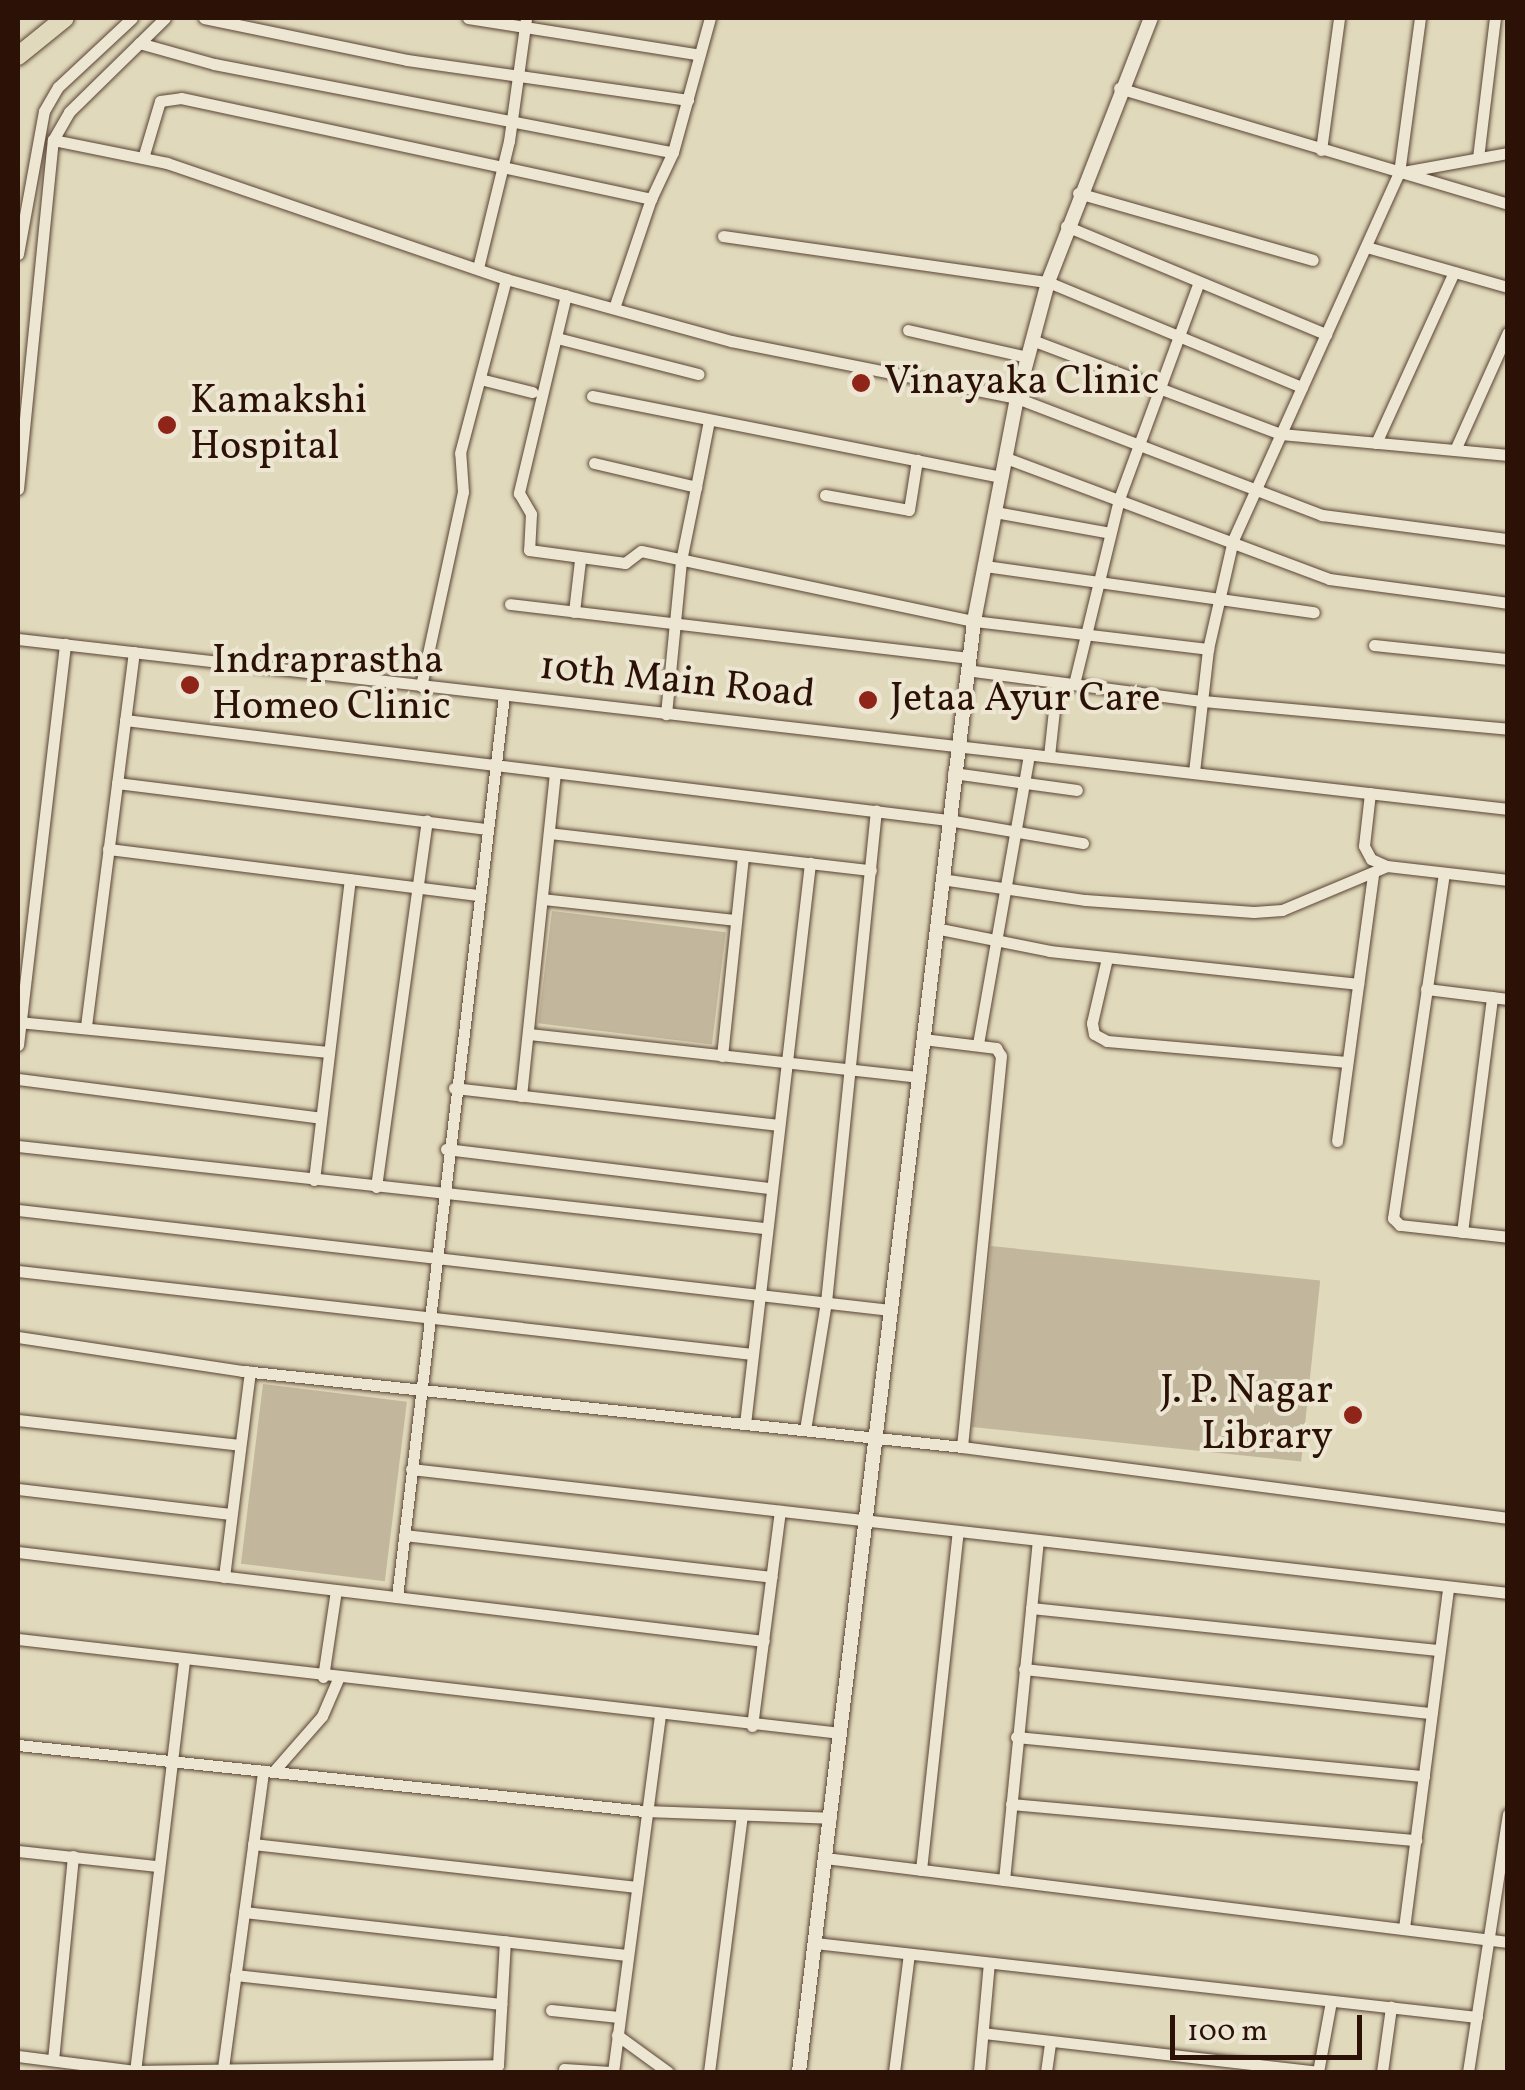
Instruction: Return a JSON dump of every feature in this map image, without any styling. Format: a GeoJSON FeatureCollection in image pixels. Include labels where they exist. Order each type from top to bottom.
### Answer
{"type":"FeatureCollection","features":[{"type":"Feature","properties":{"kind":"main road"},"geometry":{"type":"LineString","coordinates":[[18,56],[65,18]]}},
{"type":"Feature","properties":{"kind":"street"},"geometry":{"type":"LineString","coordinates":[[18,254],[44,110],[58,87],[132,18]]}},
{"type":"Feature","properties":{"kind":"street"},"geometry":{"type":"LineString","coordinates":[[18,489],[53,140],[70,112],[165,18]]}},
{"type":"Feature","properties":{"kind":"street"},"geometry":{"type":"LineString","coordinates":[[204,18],[407,60],[688,100]]}},
{"type":"Feature","properties":{"kind":"street"},"geometry":{"type":"LineString","coordinates":[[468,18],[525,21],[696,54]]}},
{"type":"Feature","properties":{"kind":"street"},"geometry":{"type":"LineString","coordinates":[[614,308],[651,199],[673,152],[696,54],[710,18]]}},
{"type":"Feature","properties":{"kind":"street"},"geometry":{"type":"LineString","coordinates":[[799,2072],[974,621],[1016,398],[1048,282],[1078,192],[1151,18]]}},
{"type":"Feature","properties":{"kind":"street"},"geometry":{"type":"LineString","coordinates":[[1321,150],[1339,18]]}},
{"type":"Feature","properties":{"kind":"street"},"geometry":{"type":"LineString","coordinates":[[1194,772],[1208,648],[1233,540],[1326,334],[1370,248],[1399,173],[1420,18]]}},
{"type":"Feature","properties":{"kind":"street"},"geometry":{"type":"LineString","coordinates":[[1478,158],[1495,18]]}},
{"type":"Feature","properties":{"kind":"street"},"geometry":{"type":"LineString","coordinates":[[478,268],[505,163],[508,119],[525,21]]}},
{"type":"Feature","properties":{"kind":"street"},"geometry":{"type":"LineString","coordinates":[[139,43],[214,64],[673,152]]}},
{"type":"Feature","properties":{"kind":"street"},"geometry":{"type":"LineString","coordinates":[[1119,88],[1508,204]]}},
{"type":"Feature","properties":{"kind":"street"},"geometry":{"type":"LineString","coordinates":[[143,158],[166,96],[505,163],[651,199]]}},
{"type":"Feature","properties":{"kind":"street"},"geometry":{"type":"LineString","coordinates":[[53,140],[143,158],[280,198],[506,279],[731,341],[1016,398],[1139,440],[1322,515],[1508,538]]}},
{"type":"Feature","properties":{"kind":"street"},"geometry":{"type":"LineString","coordinates":[[1399,173],[1508,153]]}},
{"type":"Feature","properties":{"kind":"street"},"geometry":{"type":"LineString","coordinates":[[1078,192],[1313,260]]}},
{"type":"Feature","properties":{"kind":"street"},"geometry":{"type":"LineString","coordinates":[[1066,226],[1326,334]]}},
{"type":"Feature","properties":{"kind":"street"},"geometry":{"type":"LineString","coordinates":[[723,236],[1048,282],[1302,387]]}},
{"type":"Feature","properties":{"kind":"street"},"geometry":{"type":"LineString","coordinates":[[1370,248],[1508,287]]}},
{"type":"Feature","properties":{"kind":"street"},"geometry":{"type":"LineString","coordinates":[[1376,443],[1454,272]]}},
{"type":"Feature","properties":{"kind":"street"},"geometry":{"type":"LineString","coordinates":[[420,686],[462,492],[460,453],[506,279]]}},
{"type":"Feature","properties":{"kind":"street"},"geometry":{"type":"LineString","coordinates":[[1074,684],[1119,499],[1200,282]]}},
{"type":"Feature","properties":{"kind":"street"},"geometry":{"type":"LineString","coordinates":[[566,295],[519,493],[532,514],[527,549],[625,564],[638,551],[974,621],[1208,648]]}},
{"type":"Feature","properties":{"kind":"street"},"geometry":{"type":"LineString","coordinates":[[908,330],[1028,357]]}},
{"type":"Feature","properties":{"kind":"street"},"geometry":{"type":"LineString","coordinates":[[1455,450],[1508,332]]}},
{"type":"Feature","properties":{"kind":"street"},"geometry":{"type":"LineString","coordinates":[[557,338],[698,374]]}},
{"type":"Feature","properties":{"kind":"street"},"geometry":{"type":"LineString","coordinates":[[1032,340],[1281,434],[1508,455]]}},
{"type":"Feature","properties":{"kind":"street"},"geometry":{"type":"LineString","coordinates":[[480,379],[532,392]]}},
{"type":"Feature","properties":{"kind":"street"},"geometry":{"type":"LineString","coordinates":[[592,396],[1002,476]]}},
{"type":"Feature","properties":{"kind":"street"},"geometry":{"type":"LineString","coordinates":[[666,714],[680,561],[709,420]]}},
{"type":"Feature","properties":{"kind":"street"},"geometry":{"type":"LineString","coordinates":[[1006,458],[1329,579],[1508,603]]}},
{"type":"Feature","properties":{"kind":"street"},"geometry":{"type":"LineString","coordinates":[[825,496],[910,510],[917,460]]}},
{"type":"Feature","properties":{"kind":"street"},"geometry":{"type":"LineString","coordinates":[[594,463],[696,486]]}},
{"type":"Feature","properties":{"kind":"street"},"geometry":{"type":"LineString","coordinates":[[995,512],[1110,532]]}},
{"type":"Feature","properties":{"kind":"street"},"geometry":{"type":"LineString","coordinates":[[574,612],[580,560]]}},
{"type":"Feature","properties":{"kind":"street"},"geometry":{"type":"LineString","coordinates":[[984,566],[1314,612]]}},
{"type":"Feature","properties":{"kind":"street"},"geometry":{"type":"LineString","coordinates":[[510,604],[967,664],[1057,682],[1202,700],[1508,728]]}},
{"type":"Feature","properties":{"kind":"street","name":"10th Main Road"},"geometry":{"type":"LineString","coordinates":[[18,639],[1508,809]]}},
{"type":"Feature","properties":{"kind":"street"},"geometry":{"type":"LineString","coordinates":[[18,1045],[65,644]]}},
{"type":"Feature","properties":{"kind":"street"},"geometry":{"type":"LineString","coordinates":[[1374,645],[1508,659]]}},
{"type":"Feature","properties":{"kind":"street"},"geometry":{"type":"LineString","coordinates":[[86,1026],[134,652]]}},
{"type":"Feature","properties":{"kind":"street"},"geometry":{"type":"LineString","coordinates":[[1049,756],[1057,682]]}},
{"type":"Feature","properties":{"kind":"street"},"geometry":{"type":"LineString","coordinates":[[396,1597],[429,1320],[432,1258],[504,695]]}},
{"type":"Feature","properties":{"kind":"street"},"geometry":{"type":"LineString","coordinates":[[125,720],[948,820],[1082,843]]}},
{"type":"Feature","properties":{"kind":"street"},"geometry":{"type":"LineString","coordinates":[[978,1044],[993,936],[1029,754]]}},
{"type":"Feature","properties":{"kind":"street"},"geometry":{"type":"LineString","coordinates":[[521,1096],[555,773]]}},
{"type":"Feature","properties":{"kind":"street"},"geometry":{"type":"LineString","coordinates":[[953,773],[1077,790]]}},
{"type":"Feature","properties":{"kind":"street"},"geometry":{"type":"LineString","coordinates":[[117,782],[487,829]]}},
{"type":"Feature","properties":{"kind":"street"},"geometry":{"type":"LineString","coordinates":[[1370,793],[1364,846],[1371,859],[1387,866],[1508,880]]}},
{"type":"Feature","properties":{"kind":"street"},"geometry":{"type":"LineString","coordinates":[[805,1430],[826,1302],[876,811]]}},
{"type":"Feature","properties":{"kind":"street"},"geometry":{"type":"LineString","coordinates":[[376,1187],[426,821]]}},
{"type":"Feature","properties":{"kind":"street"},"geometry":{"type":"LineString","coordinates":[[549,833],[871,870]]}},
{"type":"Feature","properties":{"kind":"street"},"geometry":{"type":"LineString","coordinates":[[108,849],[478,894]]}},
{"type":"Feature","properties":{"kind":"street"},"geometry":{"type":"LineString","coordinates":[[722,1056],[743,856]]}},
{"type":"Feature","properties":{"kind":"street"},"geometry":{"type":"LineString","coordinates":[[745,1424],[764,1228],[810,863]]}},
{"type":"Feature","properties":{"kind":"street"},"geometry":{"type":"LineString","coordinates":[[941,879],[1005,884],[1085,900],[1271,912],[1387,866]]}},
{"type":"Feature","properties":{"kind":"street"},"geometry":{"type":"LineString","coordinates":[[1444,872],[1393,1218],[1400,1225],[1508,1238]]}},
{"type":"Feature","properties":{"kind":"street"},"geometry":{"type":"LineString","coordinates":[[1337,1141],[1373,874]]}},
{"type":"Feature","properties":{"kind":"street"},"geometry":{"type":"LineString","coordinates":[[314,1180],[350,879]]}},
{"type":"Feature","properties":{"kind":"street"},"geometry":{"type":"LineString","coordinates":[[542,899],[736,920]]}},
{"type":"Feature","properties":{"kind":"street"},"geometry":{"type":"LineString","coordinates":[[934,928],[1106,958],[1358,984]]}},
{"type":"Feature","properties":{"kind":"street"},"geometry":{"type":"LineString","coordinates":[[1106,958],[1092,1022],[1094,1034],[1106,1041],[1346,1062]]}},
{"type":"Feature","properties":{"kind":"street"},"geometry":{"type":"LineString","coordinates":[[1426,989],[1508,998]]}},
{"type":"Feature","properties":{"kind":"street"},"geometry":{"type":"LineString","coordinates":[[1462,1232],[1492,997]]}},
{"type":"Feature","properties":{"kind":"street"},"geometry":{"type":"LineString","coordinates":[[19,1022],[329,1052]]}},
{"type":"Feature","properties":{"kind":"street"},"geometry":{"type":"LineString","coordinates":[[528,1034],[918,1077]]}},
{"type":"Feature","properties":{"kind":"street"},"geometry":{"type":"LineString","coordinates":[[923,1039],[978,1044],[996,1048],[1001,1056],[962,1447]]}},
{"type":"Feature","properties":{"kind":"street"},"geometry":{"type":"LineString","coordinates":[[18,1078],[322,1118]]}},
{"type":"Feature","properties":{"kind":"street"},"geometry":{"type":"LineString","coordinates":[[454,1088],[778,1125]]}},
{"type":"Feature","properties":{"kind":"street"},"geometry":{"type":"LineString","coordinates":[[18,1146],[764,1228]]}},
{"type":"Feature","properties":{"kind":"street"},"geometry":{"type":"LineString","coordinates":[[446,1149],[769,1188]]}},
{"type":"Feature","properties":{"kind":"street"},"geometry":{"type":"LineString","coordinates":[[18,1210],[890,1310]]}},
{"type":"Feature","properties":{"kind":"street"},"geometry":{"type":"LineString","coordinates":[[18,1271],[752,1354]]}},
{"type":"Feature","properties":{"kind":"street"},"geometry":{"type":"LineString","coordinates":[[18,1336],[250,1372],[962,1447],[1508,1518]]}},
{"type":"Feature","properties":{"kind":"street"},"geometry":{"type":"LineString","coordinates":[[224,1577],[250,1372]]}},
{"type":"Feature","properties":{"kind":"street"},"geometry":{"type":"LineString","coordinates":[[18,1420],[240,1446]]}},
{"type":"Feature","properties":{"kind":"street"},"geometry":{"type":"LineString","coordinates":[[411,1469],[1508,1593]]}},
{"type":"Feature","properties":{"kind":"street"},"geometry":{"type":"LineString","coordinates":[[18,1489],[231,1514]]}},
{"type":"Feature","properties":{"kind":"street"},"geometry":{"type":"LineString","coordinates":[[752,1726],[780,1511]]}},
{"type":"Feature","properties":{"kind":"street"},"geometry":{"type":"LineString","coordinates":[[921,1870],[958,1532]]}},
{"type":"Feature","properties":{"kind":"street"},"geometry":{"type":"LineString","coordinates":[[404,1535],[772,1577]]}},
{"type":"Feature","properties":{"kind":"street"},"geometry":{"type":"LineString","coordinates":[[1004,1880],[1038,1542]]}},
{"type":"Feature","properties":{"kind":"street"},"geometry":{"type":"LineString","coordinates":[[18,1552],[764,1640]]}},
{"type":"Feature","properties":{"kind":"street"},"geometry":{"type":"LineString","coordinates":[[1404,1928],[1448,1588]]}},
{"type":"Feature","properties":{"kind":"street"},"geometry":{"type":"LineString","coordinates":[[323,1677],[336,1590]]}},
{"type":"Feature","properties":{"kind":"street"},"geometry":{"type":"LineString","coordinates":[[1030,1608],[1440,1650]]}},
{"type":"Feature","properties":{"kind":"street"},"geometry":{"type":"LineString","coordinates":[[18,1639],[660,1716],[841,1733]]}},
{"type":"Feature","properties":{"kind":"street"},"geometry":{"type":"LineString","coordinates":[[135,2072],[156,1866],[184,1661]]}},
{"type":"Feature","properties":{"kind":"street"},"geometry":{"type":"LineString","coordinates":[[1024,1668],[1432,1713]]}},
{"type":"Feature","properties":{"kind":"street"},"geometry":{"type":"LineString","coordinates":[[223,2068],[253,1844],[268,1771],[322,1716],[338,1679]]}},
{"type":"Feature","properties":{"kind":"street"},"geometry":{"type":"LineString","coordinates":[[564,2070],[612,2072],[644,1811],[660,1716]]}},
{"type":"Feature","properties":{"kind":"street"},"geometry":{"type":"LineString","coordinates":[[1016,1737],[1424,1776]]}},
{"type":"Feature","properties":{"kind":"street"},"geometry":{"type":"LineString","coordinates":[[18,1746],[644,1811],[831,1818]]}},
{"type":"Feature","properties":{"kind":"street"},"geometry":{"type":"LineString","coordinates":[[1011,1804],[1416,1840]]}},
{"type":"Feature","properties":{"kind":"street"},"geometry":{"type":"LineString","coordinates":[[1468,2072],[1505,1860],[1508,1814]]}},
{"type":"Feature","properties":{"kind":"street"},"geometry":{"type":"LineString","coordinates":[[709,2072],[742,1815]]}},
{"type":"Feature","properties":{"kind":"street"},"geometry":{"type":"LineString","coordinates":[[253,1844],[635,1887]]}},
{"type":"Feature","properties":{"kind":"street"},"geometry":{"type":"LineString","coordinates":[[18,1851],[156,1866]]}},
{"type":"Feature","properties":{"kind":"street"},"geometry":{"type":"LineString","coordinates":[[53,2060],[73,1856]]}},
{"type":"Feature","properties":{"kind":"street"},"geometry":{"type":"LineString","coordinates":[[825,1858],[1508,1942]]}},
{"type":"Feature","properties":{"kind":"street"},"geometry":{"type":"LineString","coordinates":[[244,1912],[627,1955]]}},
{"type":"Feature","properties":{"kind":"street"},"geometry":{"type":"LineString","coordinates":[[18,2056],[135,2072],[498,2065],[505,1941]]}},
{"type":"Feature","properties":{"kind":"street"},"geometry":{"type":"LineString","coordinates":[[815,1943],[1477,2018]]}},
{"type":"Feature","properties":{"kind":"street"},"geometry":{"type":"LineString","coordinates":[[894,2072],[909,1954]]}},
{"type":"Feature","properties":{"kind":"street"},"geometry":{"type":"LineString","coordinates":[[980,2072],[989,1963]]}},
{"type":"Feature","properties":{"kind":"street"},"geometry":{"type":"LineString","coordinates":[[236,1975],[501,2004]]}},
{"type":"Feature","properties":{"kind":"street"},"geometry":{"type":"LineString","coordinates":[[983,2033],[1318,2072],[1331,2001]]}},
{"type":"Feature","properties":{"kind":"street"},"geometry":{"type":"LineString","coordinates":[[1382,2072],[1391,2008]]}},
{"type":"Feature","properties":{"kind":"street"},"geometry":{"type":"LineString","coordinates":[[551,2010],[619,2018]]}},
{"type":"Feature","properties":{"kind":"street"},"geometry":{"type":"LineString","coordinates":[[617,2035],[668,2072]]}},
{"type":"Feature","properties":{"kind":"street"},"geometry":{"type":"LineString","coordinates":[[1046,2072],[1050,2042]]}},
{"type":"Feature","properties":{"kind":"shaded area"},"geometry":{"type":"Polygon","coordinates":[[[552,911],[726,932],[712,1044],[538,1023],[552,911]]]}},
{"type":"Feature","properties":{"kind":"shaded area"},"geometry":{"type":"Polygon","coordinates":[[[991,1246],[1320,1281],[1301,1462],[972,1427],[991,1246]]]}},
{"type":"Feature","properties":{"kind":"shaded area"},"geometry":{"type":"Polygon","coordinates":[[[263,1384],[407,1402],[385,1581],[241,1564],[263,1384]]]}},
{"type":"Feature","properties":{"kind":"place","name":"Vinayaka Clinic"},"geometry":{"type":"Point","coordinates":[861,383]}},
{"type":"Feature","properties":{"kind":"place","name":"Kamakshi Hospital"},"geometry":{"type":"Point","coordinates":[167,425]}},
{"type":"Feature","properties":{"kind":"place","name":"Indraprastha Homeo Clinic"},"geometry":{"type":"Point","coordinates":[190,685]}},
{"type":"Feature","properties":{"kind":"place","name":"Jetaa Ayur Care"},"geometry":{"type":"Point","coordinates":[868,700]}},
{"type":"Feature","properties":{"kind":"place","name":"J. P. Nagar Library"},"geometry":{"type":"Point","coordinates":[1353,1415]}}]}
